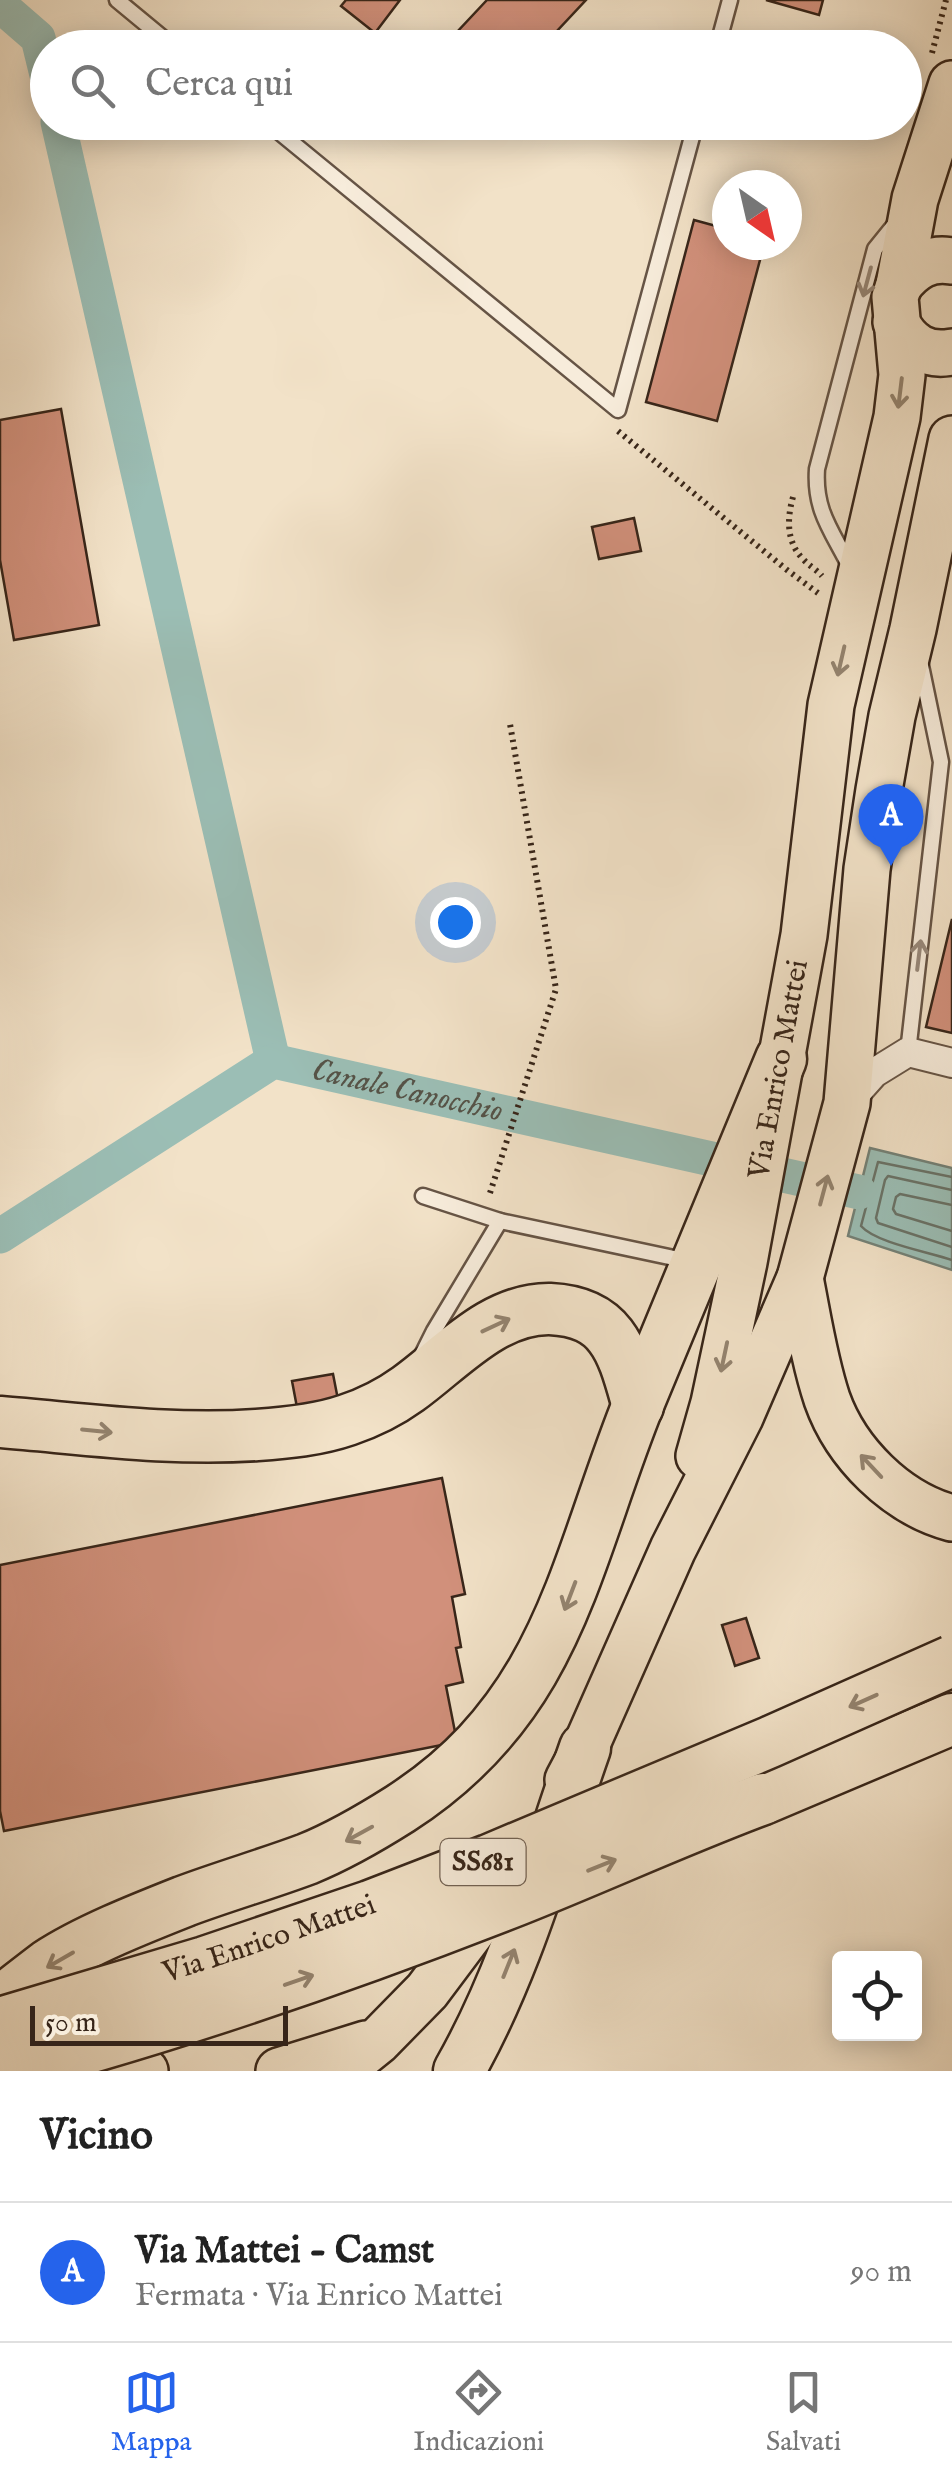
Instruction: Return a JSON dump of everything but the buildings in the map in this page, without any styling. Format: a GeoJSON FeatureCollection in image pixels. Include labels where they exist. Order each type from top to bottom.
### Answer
{"type":"FeatureCollection","features":[{"type":"Feature","properties":{"kind":"highway"},"geometry":{"type":"LineString","coordinates":[[0,2002],[80,1948],[180,1903],[336,1846],[436,1784],[493,1729],[533,1674],[564,1612],[638,1406],[715,1259],[781,1059]]}},
{"type":"Feature","properties":{"kind":"highway"},"geometry":{"type":"LineString","coordinates":[[0,1422],[196,1438],[308,1430],[344,1421],[405,1391],[478,1334],[538,1310],[565,1311],[591,1319],[615,1340],[638,1406]]}},
{"type":"Feature","properties":{"kind":"highway","name":"Via Enrico Mattei"},"geometry":{"type":"LineString","coordinates":[[0,2023],[205,1962],[384,1900],[489,1860],[952,1662]]}},
{"type":"Feature","properties":{"kind":"highway","name":"Via Enrico Mattei"},"geometry":{"type":"LineString","coordinates":[[5,2071],[218,2008],[448,1926],[952,1719]]}},
{"type":"Feature","properties":{"kind":"highway"},"geometry":{"type":"LineString","coordinates":[[464,2061],[514,1952],[585,1748]]}},
{"type":"Feature","properties":{"kind":"main road","name":"Via Enrico Mattei"},"geometry":{"type":"LineString","coordinates":[[781,1059],[804,935],[831,705],[897,416],[902,375],[898,304],[914,199],[952,84]]}},
{"type":"Feature","properties":{"kind":"main road"},"geometry":{"type":"LineString","coordinates":[[952,261],[931,261],[907,274],[898,304],[902,334],[922,350],[934,354],[952,352]]}},
{"type":"Feature","properties":{"kind":"main road","name":"Via Enrico Mattei"},"geometry":{"type":"LineString","coordinates":[[340,2071],[378,2041],[427,1991],[532,1843],[585,1748],[800,1278],[847,1102],[867,869],[892,716],[952,440]]}},
{"type":"Feature","properties":{"kind":"main road","name":"Via Enrico Mattei"},"geometry":{"type":"LineString","coordinates":[[673,1549],[714,1403],[715,1259]]}},
{"type":"Feature","properties":{"kind":"main road"},"geometry":{"type":"LineString","coordinates":[[800,1278],[821,1378],[828,1402],[846,1436],[870,1468],[898,1491],[926,1509],[952,1518]]}},
{"type":"Feature","properties":{"kind":"main road"},"geometry":{"type":"LineString","coordinates":[[0,2042],[54,2035],[104,2046],[160,2071]]}},
{"type":"Feature","properties":{"kind":"main road","name":"Via Enrico Mattei"},"geometry":{"type":"LineString","coordinates":[[279,2071],[378,2041]]}},
{"type":"Feature","properties":{"kind":"main road"},"geometry":{"type":"LineString","coordinates":[[104,2046],[145,2071]]}},
{"type":"Feature","properties":{"kind":"street"},"geometry":{"type":"LineString","coordinates":[[847,1102],[874,1073],[908,1052],[952,1063]]}},
{"type":"Feature","properties":{"kind":"lane"},"geometry":{"type":"LineString","coordinates":[[117,0],[153,30]]}},
{"type":"Feature","properties":{"kind":"lane"},"geometry":{"type":"LineString","coordinates":[[722,30],[730,0]]}},
{"type":"Feature","properties":{"kind":"lane"},"geometry":{"type":"LineString","coordinates":[[289,140],[618,410],[691,140]]}},
{"type":"Feature","properties":{"kind":"lane","name":"Via Enrico Mattei"},"geometry":{"type":"LineString","coordinates":[[858,583],[820,508],[817,469],[875,249],[914,199]]}},
{"type":"Feature","properties":{"kind":"lane"},"geometry":{"type":"LineString","coordinates":[[908,1052],[941,762],[913,629]]}},
{"type":"Feature","properties":{"kind":"lane"},"geometry":{"type":"LineString","coordinates":[[422,1196],[500,1222],[715,1259]]}},
{"type":"Feature","properties":{"kind":"lane"},"geometry":{"type":"LineString","coordinates":[[405,1391],[434,1331],[500,1222]]}},
{"type":"Feature","properties":{"kind":"path"},"geometry":{"type":"LineString","coordinates":[[494,1178],[556,989],[510,724]]}},
{"type":"Feature","properties":{"kind":"water"},"geometry":{"type":"Polygon","coordinates":[[[870,1148],[952,1168],[952,1270],[848,1236],[870,1148]]]}},
{"type":"Feature","properties":{"kind":"waterway"},"geometry":{"type":"LineString","coordinates":[[0,5],[30,31]]}},
{"type":"Feature","properties":{"kind":"waterway"},"geometry":{"type":"LineString","coordinates":[[62,140],[273,1061]]}},
{"type":"Feature","properties":{"kind":"waterway","name":"Canale Canocchio"},"geometry":{"type":"LineString","coordinates":[[0,1236],[273,1061],[859,1192]]}},
{"type":"Feature","properties":{"kind":"place","name":"Via Mattei - Camst"},"geometry":{"type":"Point","coordinates":[891,866]}}]}
